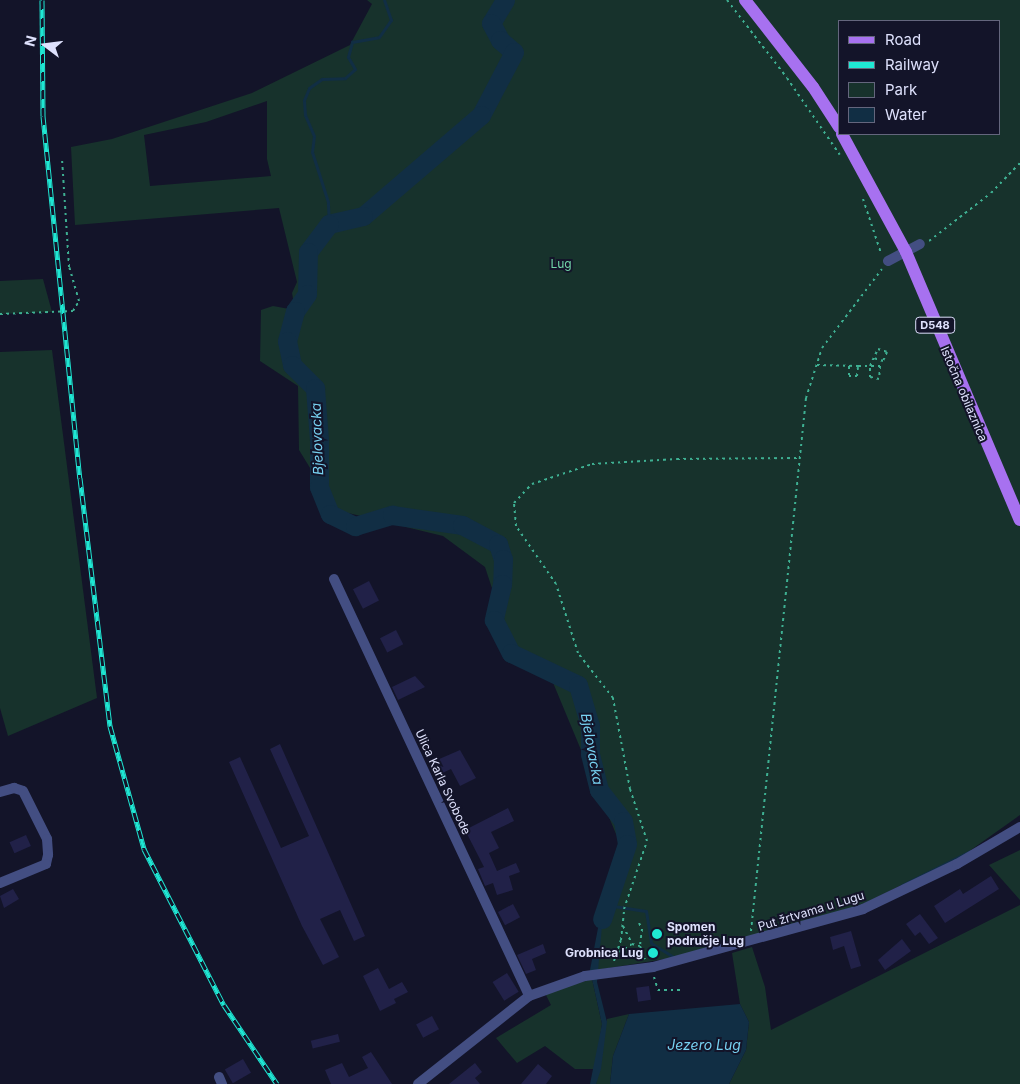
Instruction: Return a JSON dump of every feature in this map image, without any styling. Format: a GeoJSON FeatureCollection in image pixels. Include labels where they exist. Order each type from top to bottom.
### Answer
{"type":"FeatureCollection","features":[{"type":"Feature","properties":{"kind":"main road"},"geometry":{"type":"LineString","coordinates":[[745,0],[775,36],[838,126]]}},
{"type":"Feature","properties":{"kind":"main road","name":"Istočna obilaznica"},"geometry":{"type":"LineString","coordinates":[[843,135],[906,252],[1020,520]]}},
{"type":"Feature","properties":{"kind":"street"},"geometry":{"type":"LineString","coordinates":[[886,263],[920,244]]}},
{"type":"Feature","properties":{"kind":"street","name":"Ulica Karla Svobode"},"geometry":{"type":"LineString","coordinates":[[334,579],[529,996]]}},
{"type":"Feature","properties":{"kind":"street"},"geometry":{"type":"LineString","coordinates":[[0,883],[46,864],[48,855],[46,838],[24,792],[14,788],[1,791]]}},
{"type":"Feature","properties":{"kind":"street","name":"Put žrtvama u Lugu"},"geometry":{"type":"LineString","coordinates":[[418,1084],[529,996],[585,976],[651,967],[750,943],[863,909],[957,864],[1020,827]]}},
{"type":"Feature","properties":{"kind":"path"},"geometry":{"type":"LineString","coordinates":[[727,0],[787,78],[845,163]]}},
{"type":"Feature","properties":{"kind":"path"},"geometry":{"type":"LineString","coordinates":[[0,314],[73,310],[80,301],[69,267],[62,158]]}},
{"type":"Feature","properties":{"kind":"path"},"geometry":{"type":"LineString","coordinates":[[920,244],[935,238],[991,193],[1020,163]]}},
{"type":"Feature","properties":{"kind":"path"},"geometry":{"type":"LineString","coordinates":[[750,943],[806,398],[822,348],[848,309],[886,263],[862,196]]}},
{"type":"Feature","properties":{"kind":"path"},"geometry":{"type":"LineString","coordinates":[[817,365],[849,366],[858,366],[870,366],[880,366],[879,379],[870,377],[870,366],[878,349],[887,352],[883,361],[874,358]]}},
{"type":"Feature","properties":{"kind":"path"},"geometry":{"type":"LineString","coordinates":[[849,366],[849,376],[857,376],[858,366]]}},
{"type":"Feature","properties":{"kind":"path"},"geometry":{"type":"LineString","coordinates":[[605,974],[619,952],[624,909],[647,841],[630,789],[613,698],[578,653],[556,584],[516,526],[514,503],[532,484],[592,464],[800,458]]}},
{"type":"Feature","properties":{"kind":"path"},"geometry":{"type":"LineString","coordinates":[[640,923],[642,929],[640,946],[651,967],[658,990],[684,990]]}},
{"type":"Feature","properties":{"kind":"path"},"geometry":{"type":"LineString","coordinates":[[623,926],[632,944]]}},
{"type":"Feature","properties":{"kind":"path"},"geometry":{"type":"LineString","coordinates":[[619,952],[632,944],[640,946]]}},
{"type":"Feature","properties":{"kind":"green space","name":"Lug"},"geometry":{"type":"Polygon","coordinates":[[[367,0],[1020,0],[1020,815],[968,852],[863,904],[697,954],[596,970],[597,945],[621,846],[544,661],[512,649],[485,567],[443,536],[336,510],[299,450],[298,386],[260,361],[261,310],[273,306],[295,310],[292,293],[297,282],[279,208],[75,225],[71,147],[112,139],[252,93],[350,45],[372,4],[367,0]],[[267,101],[206,122],[144,135],[150,186],[271,176],[267,159],[267,101]]]}},
{"type":"Feature","properties":{"kind":"green space"},"geometry":{"type":"Polygon","coordinates":[[[43,279],[52,312],[0,314],[0,281],[43,279]]]}},
{"type":"Feature","properties":{"kind":"green space"},"geometry":{"type":"Polygon","coordinates":[[[52,350],[97,698],[8,736],[0,708],[0,352],[52,350]]]}},
{"type":"Feature","properties":{"kind":"green space"},"geometry":{"type":"Polygon","coordinates":[[[1020,850],[1020,900],[989,865],[1020,850]]]}},
{"type":"Feature","properties":{"kind":"green space"},"geometry":{"type":"Polygon","coordinates":[[[1020,905],[1020,1084],[729,1084],[746,1050],[749,1022],[740,1004],[732,953],[752,947],[765,987],[771,1030],[1020,905]]]}},
{"type":"Feature","properties":{"kind":"green space"},"geometry":{"type":"Polygon","coordinates":[[[592,979],[602,1024],[595,1069],[575,1069],[545,1046],[517,1063],[496,1038],[551,1005],[545,993],[592,979]]]}},
{"type":"Feature","properties":{"kind":"green space"},"geometry":{"type":"Polygon","coordinates":[[[629,1014],[613,1056],[610,1084],[596,1084],[607,1019],[629,1014]]]}},
{"type":"Feature","properties":{"kind":"water"},"geometry":{"type":"Polygon","coordinates":[[[610,896],[602,926],[597,982],[607,1022],[601,1069],[596,1084],[590,1084],[602,1024],[590,970],[598,928],[610,896]]]}},
{"type":"Feature","properties":{"kind":"water","name":"Jezero Lug"},"geometry":{"type":"Polygon","coordinates":[[[740,1004],[749,1022],[746,1050],[729,1084],[610,1084],[613,1056],[629,1014],[740,1004]]]}},
{"type":"Feature","properties":{"kind":"building"},"geometry":{"type":"Polygon","coordinates":[[[369,581],[379,601],[363,609],[353,589],[369,581]]]}},
{"type":"Feature","properties":{"kind":"building"},"geometry":{"type":"Polygon","coordinates":[[[396,630],[403,644],[387,652],[380,638],[396,630]]]}},
{"type":"Feature","properties":{"kind":"building"},"geometry":{"type":"Polygon","coordinates":[[[415,676],[425,687],[398,700],[392,687],[415,676]]]}},
{"type":"Feature","properties":{"kind":"building"},"geometry":{"type":"Polygon","coordinates":[[[280,744],[365,936],[354,941],[340,910],[320,919],[339,957],[323,965],[302,926],[229,762],[240,757],[281,848],[309,836],[270,749],[280,744]]]}},
{"type":"Feature","properties":{"kind":"building"},"geometry":{"type":"Polygon","coordinates":[[[460,750],[476,778],[460,786],[451,769],[436,776],[430,763],[460,750]]]}},
{"type":"Feature","properties":{"kind":"building"},"geometry":{"type":"Polygon","coordinates":[[[508,808],[514,821],[491,832],[499,848],[489,853],[497,871],[516,863],[520,872],[509,876],[513,890],[497,895],[493,883],[485,886],[478,869],[484,867],[465,830],[508,808]]]}},
{"type":"Feature","properties":{"kind":"building"},"geometry":{"type":"Polygon","coordinates":[[[26,835],[31,846],[14,853],[10,842],[26,835]]]}},
{"type":"Feature","properties":{"kind":"building"},"geometry":{"type":"Polygon","coordinates":[[[991,876],[999,889],[945,923],[934,906],[960,889],[963,894],[991,876]]]}},
{"type":"Feature","properties":{"kind":"building"},"geometry":{"type":"Polygon","coordinates":[[[13,889],[19,899],[4,908],[0,896],[13,889]]]}},
{"type":"Feature","properties":{"kind":"building"},"geometry":{"type":"Polygon","coordinates":[[[513,904],[520,917],[505,925],[498,912],[513,904]]]}},
{"type":"Feature","properties":{"kind":"building"},"geometry":{"type":"Polygon","coordinates":[[[920,914],[938,938],[929,944],[920,932],[915,936],[906,924],[920,914]]]}},
{"type":"Feature","properties":{"kind":"building"},"geometry":{"type":"Polygon","coordinates":[[[851,931],[861,966],[851,969],[844,946],[833,950],[830,937],[851,931]]]}},
{"type":"Feature","properties":{"kind":"building"},"geometry":{"type":"Polygon","coordinates":[[[902,939],[911,951],[885,970],[878,960],[902,939]]]}},
{"type":"Feature","properties":{"kind":"building"},"geometry":{"type":"Polygon","coordinates":[[[543,944],[546,953],[532,959],[536,970],[526,974],[517,955],[543,944]]]}},
{"type":"Feature","properties":{"kind":"building"},"geometry":{"type":"Polygon","coordinates":[[[378,968],[389,989],[402,982],[408,992],[394,999],[396,1003],[380,1011],[363,976],[378,968]]]}},
{"type":"Feature","properties":{"kind":"building"},"geometry":{"type":"Polygon","coordinates":[[[507,973],[519,992],[504,1001],[493,982],[507,973]]]}},
{"type":"Feature","properties":{"kind":"building"},"geometry":{"type":"Polygon","coordinates":[[[649,986],[651,1000],[638,1002],[636,988],[649,986]]]}},
{"type":"Feature","properties":{"kind":"building"},"geometry":{"type":"Polygon","coordinates":[[[432,1016],[439,1029],[423,1038],[416,1024],[432,1016]]]}},
{"type":"Feature","properties":{"kind":"building"},"geometry":{"type":"Polygon","coordinates":[[[338,1034],[340,1042],[313,1049],[311,1041],[338,1034]]]}},
{"type":"Feature","properties":{"kind":"building"},"geometry":{"type":"Polygon","coordinates":[[[371,1052],[392,1084],[331,1084],[325,1070],[342,1063],[349,1077],[368,1068],[362,1057],[371,1052]]]}},
{"type":"Feature","properties":{"kind":"building"},"geometry":{"type":"Polygon","coordinates":[[[243,1059],[251,1073],[233,1083],[225,1070],[243,1059]]]}},
{"type":"Feature","properties":{"kind":"building"},"geometry":{"type":"Polygon","coordinates":[[[475,1063],[482,1072],[475,1078],[480,1084],[449,1084],[475,1063]]]}},
{"type":"Feature","properties":{"kind":"building"},"geometry":{"type":"Polygon","coordinates":[[[538,1064],[552,1076],[546,1084],[521,1084],[538,1064]]]}},
{"type":"Feature","properties":{"kind":"waterway"},"geometry":{"type":"LineString","coordinates":[[329,224],[328,202],[312,152],[314,136],[305,115],[304,100],[309,88],[322,79],[345,78],[355,69],[348,57],[352,42],[379,37],[391,20],[384,0]]}},
{"type":"Feature","properties":{"kind":"waterway","name":"Bjelovacka"},"geometry":{"type":"LineString","coordinates":[[505,0],[491,23],[500,40],[514,52],[481,115],[363,216],[329,224],[308,252],[307,294],[295,311],[287,341],[292,365],[315,388],[319,440],[319,487],[330,514],[355,526],[392,515],[462,525],[498,544],[503,559],[502,584],[494,620],[511,653],[578,685],[590,726],[590,754],[599,790],[623,821],[627,844],[602,919]]}},
{"type":"Feature","properties":{"kind":"waterway"},"geometry":{"type":"LineString","coordinates":[[902,885],[970,851]]}},
{"type":"Feature","properties":{"kind":"waterway"},"geometry":{"type":"LineString","coordinates":[[607,905],[646,911],[651,943],[675,958]]}},
{"type":"Feature","properties":{"kind":"railway"},"geometry":{"type":"LineString","coordinates":[[42,0],[43,116],[80,478],[110,726],[144,849],[224,1005],[277,1084]]}},
{"type":"Feature","properties":{"kind":"place","name":"Spomen područje Lug"},"geometry":{"type":"Point","coordinates":[657,934]}},
{"type":"Feature","properties":{"kind":"place","name":"Grobnica Lug"},"geometry":{"type":"Point","coordinates":[653,953]}}]}
